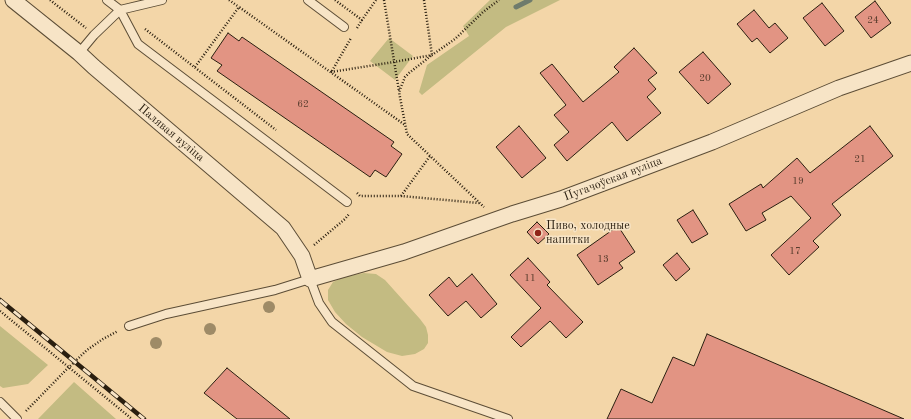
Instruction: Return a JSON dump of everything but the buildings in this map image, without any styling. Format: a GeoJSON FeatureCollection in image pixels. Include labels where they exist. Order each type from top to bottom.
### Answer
{"type":"FeatureCollection","features":[{"type":"Feature","properties":{"kind":"street","name":"Палявая вуліца"},"geometry":{"type":"LineString","coordinates":[[13,0],[79,53],[283,228],[302,256],[310,279]]}},
{"type":"Feature","properties":{"kind":"street","name":"Пугачоўская вуліца"},"geometry":{"type":"LineString","coordinates":[[310,279],[404,252],[498,219],[561,199],[712,142],[839,88],[911,63]]}},
{"type":"Feature","properties":{"kind":"lane"},"geometry":{"type":"LineString","coordinates":[[107,0],[120,10],[138,44],[347,202]]}},
{"type":"Feature","properties":{"kind":"lane"},"geometry":{"type":"LineString","coordinates":[[79,53],[94,35],[120,10],[162,0]]}},
{"type":"Feature","properties":{"kind":"lane"},"geometry":{"type":"LineString","coordinates":[[308,0],[344,27]]}},
{"type":"Feature","properties":{"kind":"lane"},"geometry":{"type":"LineString","coordinates":[[129,326],[166,314],[275,290],[310,279],[319,303],[332,322],[413,386],[508,419]]}},
{"type":"Feature","properties":{"kind":"lane"},"geometry":{"type":"LineString","coordinates":[[0,402],[20,416]]}},
{"type":"Feature","properties":{"kind":"path"},"geometry":{"type":"LineString","coordinates":[[50,0],[94,35]]}},
{"type":"Feature","properties":{"kind":"path"},"geometry":{"type":"LineString","coordinates":[[229,0],[405,124]]}},
{"type":"Feature","properties":{"kind":"path"},"geometry":{"type":"LineString","coordinates":[[335,0],[362,20]]}},
{"type":"Feature","properties":{"kind":"path"},"geometry":{"type":"LineString","coordinates":[[332,72],[362,20],[376,0]]}},
{"type":"Feature","properties":{"kind":"path"},"geometry":{"type":"LineString","coordinates":[[384,0],[407,134],[479,203],[498,219]]}},
{"type":"Feature","properties":{"kind":"path"},"geometry":{"type":"LineString","coordinates":[[424,0],[432,55]]}},
{"type":"Feature","properties":{"kind":"path"},"geometry":{"type":"LineString","coordinates":[[399,92],[405,77],[409,73],[455,39],[483,12],[499,0]]}},
{"type":"Feature","properties":{"kind":"path"},"geometry":{"type":"LineString","coordinates":[[195,67],[238,7]]}},
{"type":"Feature","properties":{"kind":"path"},"geometry":{"type":"LineString","coordinates":[[141,26],[281,134]]}},
{"type":"Feature","properties":{"kind":"path"},"geometry":{"type":"LineString","coordinates":[[332,72],[432,55]]}},
{"type":"Feature","properties":{"kind":"path"},"geometry":{"type":"LineString","coordinates":[[401,196],[430,156]]}},
{"type":"Feature","properties":{"kind":"path"},"geometry":{"type":"LineString","coordinates":[[354,191],[360,196],[401,196],[479,203]]}},
{"type":"Feature","properties":{"kind":"path"},"geometry":{"type":"LineString","coordinates":[[312,247],[346,219]]}},
{"type":"Feature","properties":{"kind":"path"},"geometry":{"type":"LineString","coordinates":[[0,310],[132,419]]}},
{"type":"Feature","properties":{"kind":"path"},"geometry":{"type":"LineString","coordinates":[[20,416],[87,350],[103,339],[129,326]]}},
{"type":"Feature","properties":{"kind":"shaded area"},"geometry":{"type":"Polygon","coordinates":[[[490,0],[560,0],[506,27],[422,95],[419,92],[427,65],[469,36],[463,26],[490,0]]]}},
{"type":"Feature","properties":{"kind":"shaded area"},"geometry":{"type":"Polygon","coordinates":[[[389,38],[413,56],[395,80],[370,61],[389,38]]]}},
{"type":"Feature","properties":{"kind":"shaded area"},"geometry":{"type":"Polygon","coordinates":[[[364,273],[376,274],[385,280],[420,319],[426,327],[428,335],[428,343],[424,349],[415,354],[402,356],[387,352],[362,337],[346,324],[335,312],[328,300],[328,290],[333,282],[344,277],[364,273]]]}},
{"type":"Feature","properties":{"kind":"shaded area"},"geometry":{"type":"Polygon","coordinates":[[[0,326],[48,365],[28,384],[3,388],[0,386],[0,326]]]}},
{"type":"Feature","properties":{"kind":"shaded area"},"geometry":{"type":"Polygon","coordinates":[[[74,382],[116,419],[38,419],[74,382]]]}},
{"type":"Feature","properties":{"kind":"waterway"},"geometry":{"type":"LineString","coordinates":[[516,7],[530,0]]}},
{"type":"Feature","properties":{"kind":"railway"},"geometry":{"type":"LineString","coordinates":[[0,300],[144,419]]}},
{"type":"Feature","properties":{"kind":"place","name":"Пиво, холодные напитки"},"geometry":{"type":"Point","coordinates":[538,233]}}]}
